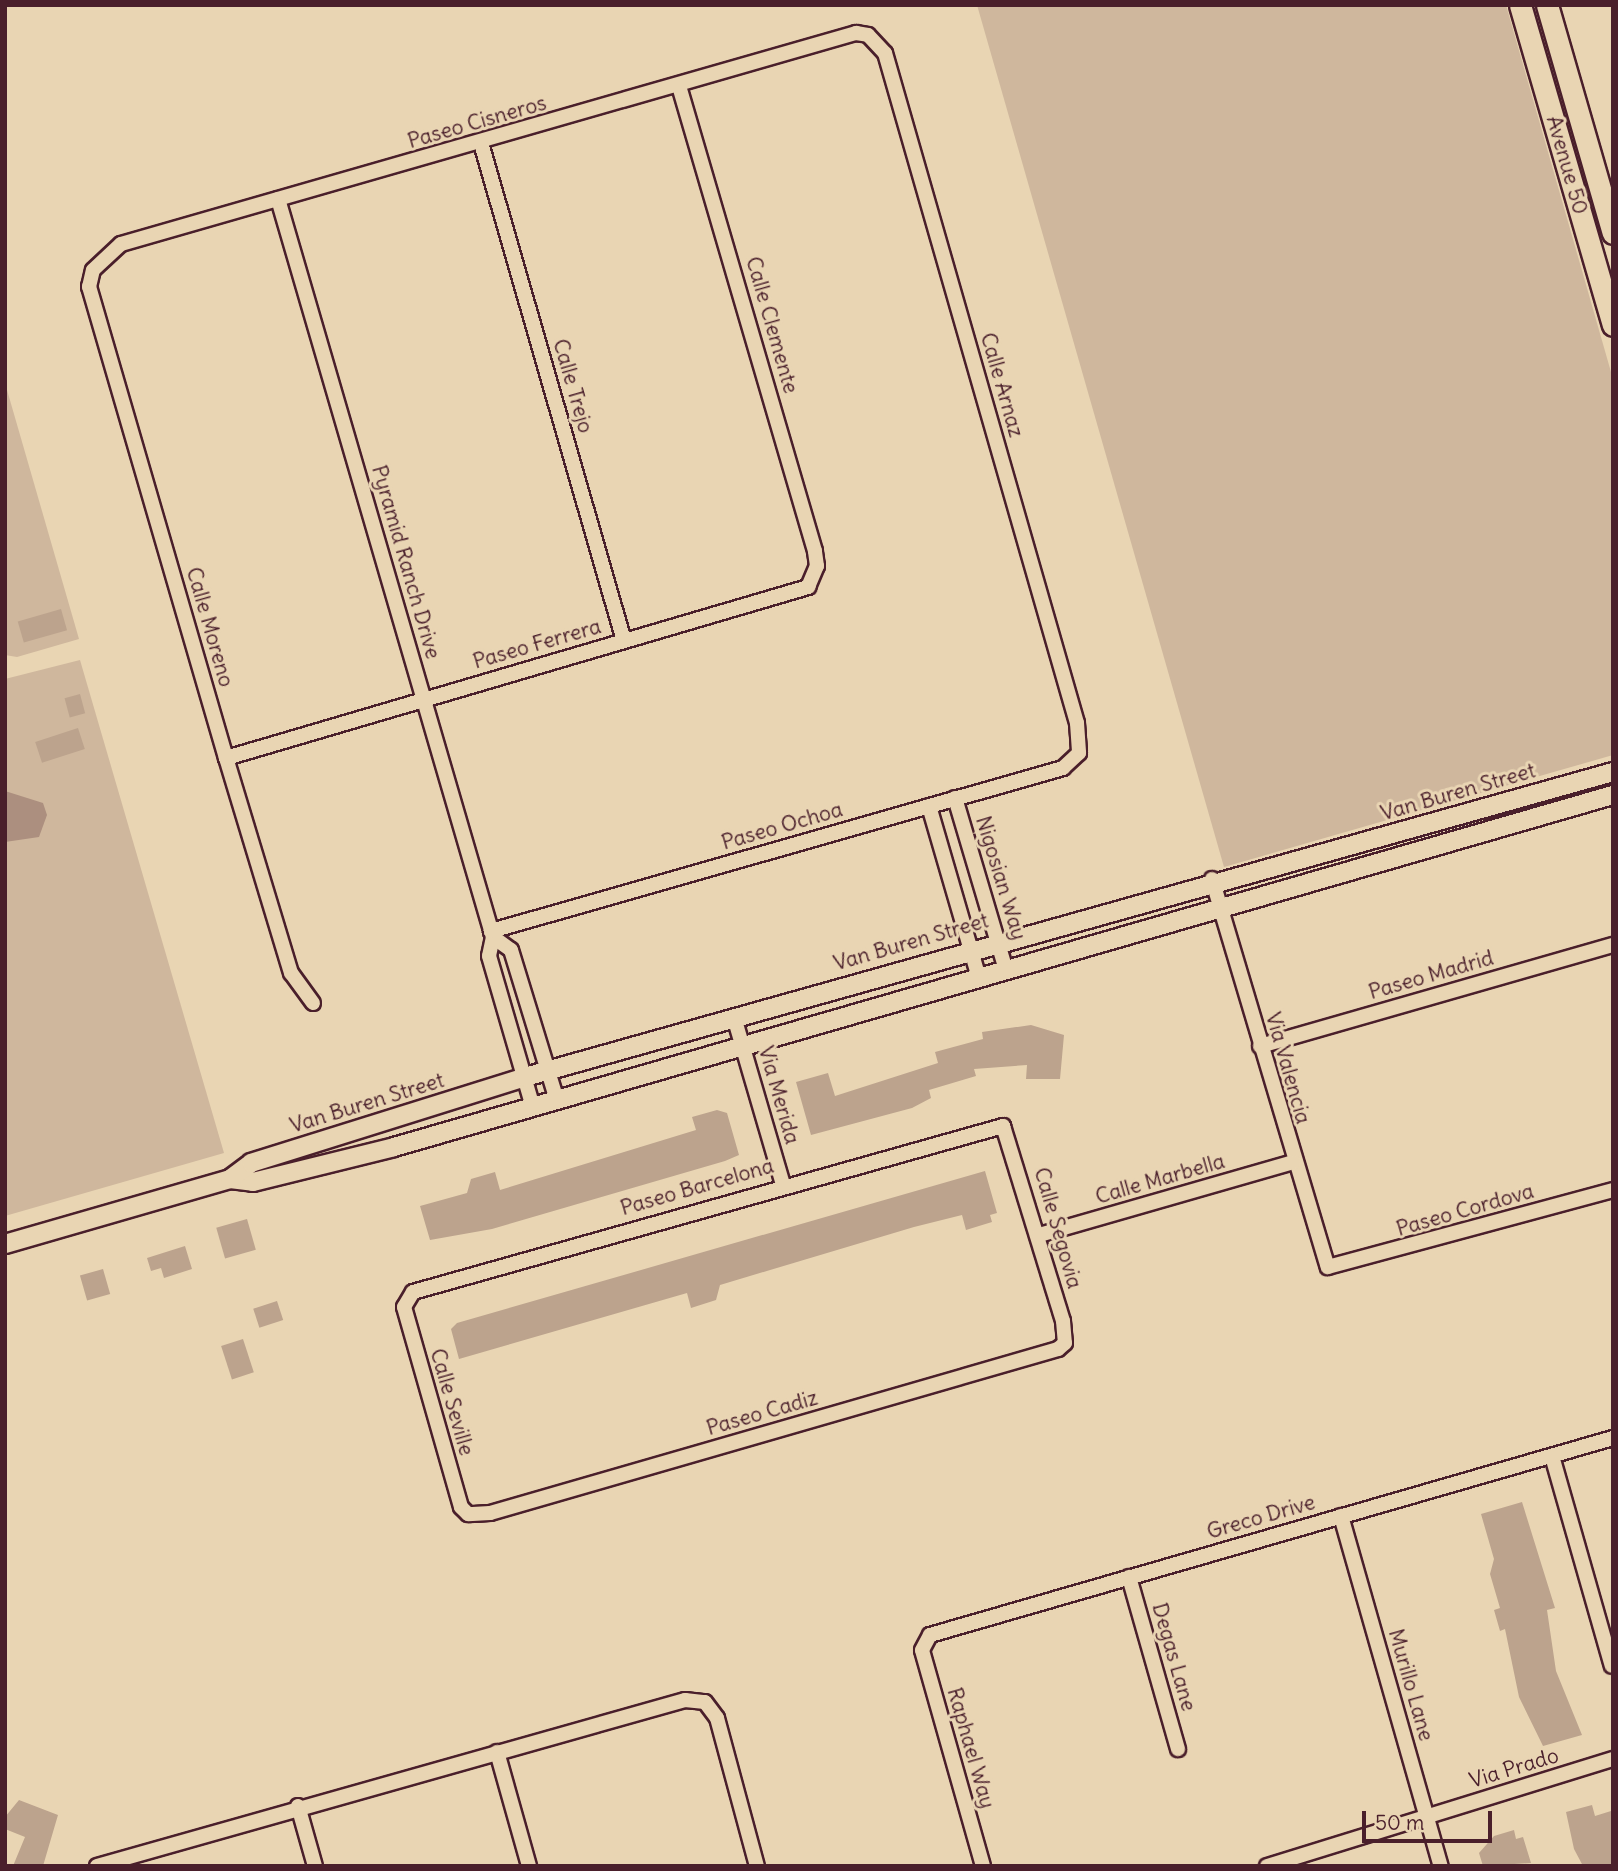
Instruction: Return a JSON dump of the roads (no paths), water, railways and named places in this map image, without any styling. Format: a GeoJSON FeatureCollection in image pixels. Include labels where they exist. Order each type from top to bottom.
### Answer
{"type":"FeatureCollection","features":[{"type":"Feature","properties":{"kind":"main road","name":"Avenue 50"},"geometry":{"type":"LineString","coordinates":[[1520,5],[1613,324]]}},
{"type":"Feature","properties":{"kind":"main road","name":"Avenue 50"},"geometry":{"type":"LineString","coordinates":[[1548,5],[1612,224]]}},
{"type":"Feature","properties":{"kind":"street","name":"Paseo Cisneros"},"geometry":{"type":"LineString","coordinates":[[101,259],[121,244],[679,85],[868,35]]}},
{"type":"Feature","properties":{"kind":"street","name":"Calle Arnaz"},"geometry":{"type":"LineString","coordinates":[[868,35],[885,52],[1077,723],[1079,753]]}},
{"type":"Feature","properties":{"kind":"street","name":"Calle Clemente"},"geometry":{"type":"LineString","coordinates":[[679,85],[815,551],[814,577]]}},
{"type":"Feature","properties":{"kind":"street","name":"Calle Trejo"},"geometry":{"type":"LineString","coordinates":[[481,143],[624,641]]}},
{"type":"Feature","properties":{"kind":"street","name":"Pyramid Ranch Drive"},"geometry":{"type":"LineString","coordinates":[[278,199],[492,934],[489,956],[533,1107]]}},
{"type":"Feature","properties":{"kind":"street"},"geometry":{"type":"LineString","coordinates":[[1583,222],[1612,224]]}},
{"type":"Feature","properties":{"kind":"street"},"geometry":{"type":"LineString","coordinates":[[1590,243],[1612,224]]}},
{"type":"Feature","properties":{"kind":"street","name":"Calle Moreno"},"geometry":{"type":"LineString","coordinates":[[101,259],[89,287],[291,973],[313,1003]]}},
{"type":"Feature","properties":{"kind":"street","name":"Paseo Ferrera"},"geometry":{"type":"LineString","coordinates":[[226,758],[798,592],[814,577]]}},
{"type":"Feature","properties":{"kind":"street","name":"Paseo Ochoa"},"geometry":{"type":"LineString","coordinates":[[492,934],[1063,768],[1079,753]]}},
{"type":"Feature","properties":{"kind":"street","name":"Van Buren Street"},"geometry":{"type":"LineString","coordinates":[[5,1244],[230,1179],[251,1163],[548,1070],[1212,879],[1613,772]]}},
{"type":"Feature","properties":{"kind":"street","name":"Van Buren Street"},"geometry":{"type":"LineString","coordinates":[[230,1179],[253,1182],[533,1107],[1613,795]]}},
{"type":"Feature","properties":{"kind":"street","name":"Nigosian Way"},"geometry":{"type":"LineString","coordinates":[[955,798],[1006,970]]}},
{"type":"Feature","properties":{"kind":"street"},"geometry":{"type":"LineString","coordinates":[[929,806],[979,978]]}},
{"type":"Feature","properties":{"kind":"street","name":"Via Valencia"},"geometry":{"type":"LineString","coordinates":[[1212,879],[1294,1162],[1328,1266]]}},
{"type":"Feature","properties":{"kind":"street","name":"Pyramid Ranch Drive"},"geometry":{"type":"LineString","coordinates":[[492,934],[511,950],[557,1100]]}},
{"type":"Feature","properties":{"kind":"street","name":"Paseo Madrid"},"geometry":{"type":"LineString","coordinates":[[1260,1046],[1613,945]]}},
{"type":"Feature","properties":{"kind":"street","name":"Via Merida"},"geometry":{"type":"LineString","coordinates":[[734,1017],[783,1185]]}},
{"type":"Feature","properties":{"kind":"street","name":"Paseo Barcelona"},"geometry":{"type":"LineString","coordinates":[[406,1297],[783,1185],[1003,1126]]}},
{"type":"Feature","properties":{"kind":"street","name":"Calle Segovia"},"geometry":{"type":"LineString","coordinates":[[1003,1126],[1039,1235],[1065,1343]]}},
{"type":"Feature","properties":{"kind":"street","name":"Calle Marbella"},"geometry":{"type":"LineString","coordinates":[[1039,1235],[1294,1162]]}},
{"type":"Feature","properties":{"kind":"street","name":"Paseo Cordova"},"geometry":{"type":"LineString","coordinates":[[1328,1266],[1613,1190]]}},
{"type":"Feature","properties":{"kind":"street","name":"Calle Seville"},"geometry":{"type":"LineString","coordinates":[[406,1297],[454,1482],[468,1514]]}},
{"type":"Feature","properties":{"kind":"street","name":"Paseo Cadiz"},"geometry":{"type":"LineString","coordinates":[[468,1514],[1065,1343]]}},
{"type":"Feature","properties":{"kind":"street","name":"Greco Drive"},"geometry":{"type":"LineString","coordinates":[[923,1641],[1129,1577],[1613,1438]]}},
{"type":"Feature","properties":{"kind":"street"},"geometry":{"type":"LineString","coordinates":[[1552,1456],[1612,1666]]}},
{"type":"Feature","properties":{"kind":"street","name":"Murillo Lane"},"geometry":{"type":"LineString","coordinates":[[1341,1516],[1441,1866]]}},
{"type":"Feature","properties":{"kind":"street","name":"Degas Lane"},"geometry":{"type":"LineString","coordinates":[[1129,1577],[1178,1749]]}},
{"type":"Feature","properties":{"kind":"street","name":"Raphael Way"},"geometry":{"type":"LineString","coordinates":[[923,1641],[983,1866]]}},
{"type":"Feature","properties":{"kind":"street"},"geometry":{"type":"LineString","coordinates":[[97,1866],[298,1806],[685,1700],[705,1702],[718,1718],[757,1866]]}},
{"type":"Feature","properties":{"kind":"street"},"geometry":{"type":"LineString","coordinates":[[497,1752],[529,1866]]}},
{"type":"Feature","properties":{"kind":"street","name":"Via Prado"},"geometry":{"type":"LineString","coordinates":[[1267,1866],[1613,1759]]}},
{"type":"Feature","properties":{"kind":"street"},"geometry":{"type":"LineString","coordinates":[[298,1806],[315,1866]]}}]}
